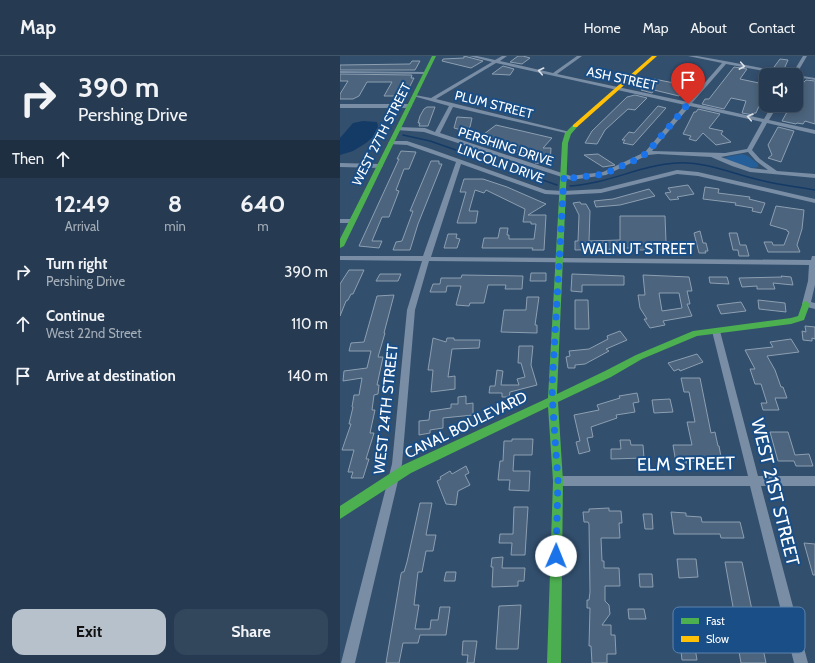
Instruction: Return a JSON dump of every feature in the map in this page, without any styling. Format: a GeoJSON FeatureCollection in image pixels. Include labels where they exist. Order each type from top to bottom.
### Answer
{"type":"FeatureCollection","features":[{"type":"Feature","properties":{"kind":"street","name":"WEST 27TH STREET"},"geometry":{"type":"LineString","coordinates":[[340,246],[434,56]]}},
{"type":"Feature","properties":{"kind":"street","name":"ASH STREET"},"geometry":{"type":"LineString","coordinates":[[471,56],[815,132]]}},
{"type":"Feature","properties":{"kind":"street"},"geometry":{"type":"LineString","coordinates":[[433,100],[505,56]]}},
{"type":"Feature","properties":{"kind":"street"},"geometry":{"type":"LineString","coordinates":[[554,74],[580,56]]}},
{"type":"Feature","properties":{"kind":"street"},"geometry":{"type":"LineString","coordinates":[[554,663],[558,481],[552,399],[565,143],[568,133],[655,56]]}},
{"type":"Feature","properties":{"kind":"street"},"geometry":{"type":"LineString","coordinates":[[690,56],[704,57],[759,69]]}},
{"type":"Feature","properties":{"kind":"street"},"geometry":{"type":"LineString","coordinates":[[797,68],[805,56]]}},
{"type":"Feature","properties":{"kind":"street"},"geometry":{"type":"LineString","coordinates":[[647,153],[725,62]]}},
{"type":"Feature","properties":{"kind":"street"},"geometry":{"type":"LineString","coordinates":[[340,72],[426,73]]}},
{"type":"Feature","properties":{"kind":"street"},"geometry":{"type":"LineString","coordinates":[[803,77],[815,80]]}},
{"type":"Feature","properties":{"kind":"street","name":"PLUM STREET"},"geometry":{"type":"LineString","coordinates":[[415,96],[568,133]]}},
{"type":"Feature","properties":{"kind":"street"},"geometry":{"type":"LineString","coordinates":[[437,134],[452,104]]}},
{"type":"Feature","properties":{"kind":"street"},"geometry":{"type":"LineString","coordinates":[[340,106],[409,106]]}},
{"type":"Feature","properties":{"kind":"street"},"geometry":{"type":"LineString","coordinates":[[712,155],[725,155],[750,150],[771,112]]}},
{"type":"Feature","properties":{"kind":"street","name":"PERSHING DRIVE"},"geometry":{"type":"LineString","coordinates":[[398,129],[425,130],[571,178],[604,174],[647,153],[697,153],[712,155],[728,163],[750,170],[815,176]]}},
{"type":"Feature","properties":{"kind":"street","name":"LINCOLN DRIVE"},"geometry":{"type":"LineString","coordinates":[[391,143],[407,143],[545,192],[563,194],[601,191],[677,172],[698,174],[815,200]]}},
{"type":"Feature","properties":{"kind":"street"},"geometry":{"type":"LineString","coordinates":[[750,150],[758,160],[775,172]]}},
{"type":"Feature","properties":{"kind":"street","name":"WEST 24TH STREET"},"geometry":{"type":"LineString","coordinates":[[348,663],[395,477],[406,378],[411,310],[459,161]]}},
{"type":"Feature","properties":{"kind":"street"},"geometry":{"type":"LineString","coordinates":[[340,165],[380,166]]}},
{"type":"Feature","properties":{"kind":"street"},"geometry":{"type":"LineString","coordinates":[[340,221],[352,221]]}},
{"type":"Feature","properties":{"kind":"street","name":"WALNUT STREET"},"geometry":{"type":"LineString","coordinates":[[340,258],[558,261],[814,261]]}},
{"type":"Feature","properties":{"kind":"street"},"geometry":{"type":"LineString","coordinates":[[810,305],[814,261]]}},
{"type":"Feature","properties":{"kind":"street","name":"CANAL BOULEVARD"},"geometry":{"type":"LineString","coordinates":[[340,513],[407,469],[552,399],[608,374],[639,357],[696,333],[791,321],[801,318],[810,305]]}},
{"type":"Feature","properties":{"kind":"street","name":"WEST 21ST STREET"},"geometry":{"type":"LineString","coordinates":[[716,330],[787,607]]}},
{"type":"Feature","properties":{"kind":"street","name":"ELM STREET"},"geometry":{"type":"LineString","coordinates":[[558,481],[815,481]]}},
{"type":"Feature","properties":{"kind":"street","name":"WEST 21ST STREET"},"geometry":{"type":"LineString","coordinates":[[798,653],[801,663]]}},
{"type":"Feature","properties":{"kind":"shaded area"},"geometry":{"type":"Polygon","coordinates":[[[363,121],[377,122],[378,126],[373,137],[353,151],[340,155],[340,138],[353,123],[363,121]]]}},
{"type":"Feature","properties":{"kind":"shaded area"},"geometry":{"type":"Polygon","coordinates":[[[742,154],[748,156],[758,164],[758,167],[751,168],[725,159],[726,157],[742,154]]]}},
{"type":"Feature","properties":{"kind":"building"},"geometry":{"type":"Polygon","coordinates":[[[464,56],[483,61],[471,68],[442,61],[443,59],[464,58],[464,56]]]}},
{"type":"Feature","properties":{"kind":"building"},"geometry":{"type":"Polygon","coordinates":[[[518,56],[530,58],[522,64],[510,62],[518,56]]]}},
{"type":"Feature","properties":{"kind":"building"},"geometry":{"type":"Polygon","coordinates":[[[780,59],[788,60],[784,68],[774,67],[780,59]]]}},
{"type":"Feature","properties":{"kind":"building"},"geometry":{"type":"Polygon","coordinates":[[[412,61],[420,61],[415,70],[340,70],[340,65],[410,64],[412,61]]]}},
{"type":"Feature","properties":{"kind":"building"},"geometry":{"type":"Polygon","coordinates":[[[503,66],[514,69],[510,75],[492,74],[503,66]]]}},
{"type":"Feature","properties":{"kind":"building"},"geometry":{"type":"Polygon","coordinates":[[[734,67],[747,69],[740,79],[759,83],[759,106],[756,113],[753,115],[742,113],[746,101],[731,98],[724,109],[702,104],[705,99],[709,99],[734,67]]]}},
{"type":"Feature","properties":{"kind":"building"},"geometry":{"type":"Polygon","coordinates":[[[340,74],[412,75],[411,78],[414,78],[405,96],[384,96],[392,82],[367,82],[359,96],[353,99],[340,99],[340,94],[348,81],[340,81],[340,74]]]}},
{"type":"Feature","properties":{"kind":"building"},"geometry":{"type":"Polygon","coordinates":[[[654,79],[679,84],[683,80],[692,82],[679,96],[654,90],[652,93],[641,90],[654,79]]]}},
{"type":"Feature","properties":{"kind":"building"},"geometry":{"type":"Polygon","coordinates":[[[806,80],[815,81],[815,124],[805,121],[803,124],[796,124],[782,121],[787,112],[803,112],[804,82],[806,80]]]}},
{"type":"Feature","properties":{"kind":"building"},"geometry":{"type":"Polygon","coordinates":[[[635,95],[647,98],[635,110],[628,109],[605,130],[597,144],[585,143],[592,131],[627,97],[635,95]]]}},
{"type":"Feature","properties":{"kind":"building"},"geometry":{"type":"Polygon","coordinates":[[[658,106],[666,108],[633,145],[623,143],[625,140],[622,140],[629,132],[634,133],[658,106]]]}},
{"type":"Feature","properties":{"kind":"building"},"geometry":{"type":"Polygon","coordinates":[[[427,107],[435,107],[428,126],[419,126],[420,123],[418,123],[420,116],[427,107]]]}},
{"type":"Feature","properties":{"kind":"building"},"geometry":{"type":"Polygon","coordinates":[[[698,109],[720,114],[709,128],[723,131],[721,134],[731,142],[716,145],[703,133],[696,141],[689,139],[691,136],[683,134],[694,112],[698,109]]]}},
{"type":"Feature","properties":{"kind":"building"},"geometry":{"type":"Polygon","coordinates":[[[457,117],[472,118],[470,127],[465,131],[454,128],[457,117]]]}},
{"type":"Feature","properties":{"kind":"building"},"geometry":{"type":"Polygon","coordinates":[[[496,125],[552,138],[543,148],[551,148],[550,164],[535,163],[538,153],[512,152],[513,150],[491,146],[476,140],[496,125]]]}},
{"type":"Feature","properties":{"kind":"building"},"geometry":{"type":"Polygon","coordinates":[[[778,127],[794,131],[781,162],[768,158],[772,155],[768,145],[778,127]]]}},
{"type":"Feature","properties":{"kind":"building"},"geometry":{"type":"Polygon","coordinates":[[[401,151],[416,152],[409,169],[404,169],[396,190],[399,191],[389,217],[382,217],[372,241],[382,241],[379,248],[359,246],[399,159],[397,159],[401,151]]]}},
{"type":"Feature","properties":{"kind":"building"},"geometry":{"type":"Polygon","coordinates":[[[598,154],[615,165],[603,167],[584,155],[598,154]]]}},
{"type":"Feature","properties":{"kind":"building"},"geometry":{"type":"Polygon","coordinates":[[[431,161],[439,161],[439,164],[442,164],[418,224],[410,250],[393,250],[396,242],[402,241],[413,211],[410,211],[431,161]]]}},
{"type":"Feature","properties":{"kind":"building"},"geometry":{"type":"Polygon","coordinates":[[[464,179],[483,179],[507,187],[546,204],[528,215],[546,215],[544,250],[532,250],[533,248],[482,248],[484,238],[498,238],[500,228],[508,228],[507,235],[509,235],[509,239],[534,239],[536,224],[531,224],[531,222],[523,222],[525,209],[486,190],[484,193],[475,190],[469,211],[478,211],[476,223],[457,223],[466,192],[460,192],[464,179]]]}},
{"type":"Feature","properties":{"kind":"building"},"geometry":{"type":"Polygon","coordinates":[[[688,185],[694,194],[677,197],[679,199],[670,200],[665,193],[671,192],[668,188],[688,185]]]}},
{"type":"Feature","properties":{"kind":"building"},"geometry":{"type":"Polygon","coordinates":[[[705,187],[719,189],[718,193],[750,197],[749,199],[765,203],[761,213],[752,211],[753,208],[735,205],[736,203],[703,199],[705,187]]]}},
{"type":"Feature","properties":{"kind":"building"},"geometry":{"type":"Polygon","coordinates":[[[649,189],[655,196],[620,205],[596,207],[594,201],[613,199],[649,189]]]}},
{"type":"Feature","properties":{"kind":"building"},"geometry":{"type":"Polygon","coordinates":[[[580,202],[581,204],[586,204],[590,211],[589,241],[620,240],[620,216],[665,216],[666,242],[675,243],[676,250],[638,250],[638,248],[618,248],[575,250],[575,241],[578,241],[579,215],[573,203],[580,202]]]}},
{"type":"Feature","properties":{"kind":"building"},"geometry":{"type":"Polygon","coordinates":[[[776,206],[804,210],[802,229],[797,245],[800,252],[768,252],[764,242],[772,242],[773,245],[784,245],[789,232],[770,225],[776,206]]]}},
{"type":"Feature","properties":{"kind":"building"},"geometry":{"type":"Polygon","coordinates":[[[700,231],[703,243],[706,243],[708,251],[705,251],[706,253],[699,253],[694,233],[700,231]]]}},
{"type":"Feature","properties":{"kind":"building"},"geometry":{"type":"Polygon","coordinates":[[[729,233],[737,233],[740,245],[746,245],[749,256],[739,256],[738,250],[733,250],[729,233]]]}},
{"type":"Feature","properties":{"kind":"building"},"geometry":{"type":"Polygon","coordinates":[[[448,234],[457,234],[456,238],[460,239],[457,248],[444,248],[448,234]]]}},
{"type":"Feature","properties":{"kind":"building"},"geometry":{"type":"Polygon","coordinates":[[[349,270],[364,270],[353,294],[351,294],[346,301],[340,316],[340,284],[349,270]]]}},
{"type":"Feature","properties":{"kind":"building"},"geometry":{"type":"Polygon","coordinates":[[[531,273],[546,273],[546,281],[530,281],[531,273]]]}},
{"type":"Feature","properties":{"kind":"building"},"geometry":{"type":"Polygon","coordinates":[[[380,274],[401,274],[398,281],[376,281],[380,274]]]}},
{"type":"Feature","properties":{"kind":"building"},"geometry":{"type":"Polygon","coordinates":[[[572,274],[624,276],[624,285],[582,285],[582,292],[571,291],[572,274]]]}},
{"type":"Feature","properties":{"kind":"building"},"geometry":{"type":"Polygon","coordinates":[[[462,275],[523,276],[522,289],[505,289],[506,285],[488,285],[484,303],[470,303],[469,306],[456,305],[461,286],[447,286],[446,292],[430,292],[433,284],[440,284],[441,278],[461,278],[462,275]]]}},
{"type":"Feature","properties":{"kind":"building"},"geometry":{"type":"Polygon","coordinates":[[[643,275],[689,277],[692,291],[687,291],[690,304],[687,304],[692,316],[663,321],[665,325],[650,328],[644,319],[647,319],[640,308],[638,295],[645,295],[643,275]],[[659,293],[662,311],[682,308],[679,293],[659,293]]]}},
{"type":"Feature","properties":{"kind":"building"},"geometry":{"type":"Polygon","coordinates":[[[781,276],[791,277],[793,285],[773,283],[775,289],[757,289],[757,286],[742,287],[739,278],[782,277],[781,276]]]}},
{"type":"Feature","properties":{"kind":"building"},"geometry":{"type":"Polygon","coordinates":[[[709,277],[727,277],[729,284],[710,283],[709,277]]]}},
{"type":"Feature","properties":{"kind":"building"},"geometry":{"type":"Polygon","coordinates":[[[394,295],[378,357],[383,357],[377,385],[379,385],[378,394],[374,395],[372,410],[375,410],[370,433],[374,433],[366,459],[369,459],[363,478],[351,478],[353,472],[348,472],[354,450],[342,450],[351,424],[349,424],[354,395],[359,395],[362,378],[343,381],[344,371],[367,368],[371,351],[349,351],[351,343],[364,342],[377,296],[394,295]]]}},
{"type":"Feature","properties":{"kind":"building"},"geometry":{"type":"Polygon","coordinates":[[[527,297],[539,297],[535,325],[537,325],[537,333],[501,332],[504,310],[526,310],[527,297]]]}},
{"type":"Feature","properties":{"kind":"building"},"geometry":{"type":"Polygon","coordinates":[[[575,300],[588,300],[589,329],[575,329],[575,300]]]}},
{"type":"Feature","properties":{"kind":"building"},"geometry":{"type":"Polygon","coordinates":[[[758,300],[785,303],[786,312],[759,309],[758,300]]]}},
{"type":"Feature","properties":{"kind":"building"},"geometry":{"type":"Polygon","coordinates":[[[741,302],[746,311],[721,314],[717,305],[741,302]]]}},
{"type":"Feature","properties":{"kind":"building"},"geometry":{"type":"Polygon","coordinates":[[[805,326],[815,327],[815,339],[812,338],[812,341],[803,340],[802,331],[806,332],[805,326]]]}},
{"type":"Feature","properties":{"kind":"building"},"geometry":{"type":"Polygon","coordinates":[[[620,331],[627,340],[606,349],[609,351],[585,364],[575,365],[575,368],[568,368],[566,357],[570,356],[569,351],[589,349],[608,339],[607,336],[620,331]]]}},
{"type":"Feature","properties":{"kind":"building"},"geometry":{"type":"Polygon","coordinates":[[[433,338],[446,342],[447,338],[454,338],[454,340],[480,340],[479,348],[452,349],[448,377],[455,376],[455,389],[431,392],[433,370],[428,370],[433,338]]]}},
{"type":"Feature","properties":{"kind":"building"},"geometry":{"type":"Polygon","coordinates":[[[791,339],[799,352],[767,356],[775,370],[787,398],[775,398],[779,410],[763,410],[761,403],[767,403],[761,384],[755,384],[750,369],[755,369],[745,350],[773,347],[770,342],[791,339]]]}},
{"type":"Feature","properties":{"kind":"building"},"geometry":{"type":"Polygon","coordinates":[[[519,346],[533,346],[531,365],[537,385],[510,392],[509,397],[502,397],[502,393],[489,393],[490,386],[495,386],[497,370],[503,371],[501,385],[519,385],[517,379],[525,377],[521,363],[518,363],[519,346]]]}},
{"type":"Feature","properties":{"kind":"building"},"geometry":{"type":"Polygon","coordinates":[[[697,354],[703,362],[680,371],[679,369],[674,371],[668,363],[697,354]]]}},
{"type":"Feature","properties":{"kind":"building"},"geometry":{"type":"Polygon","coordinates":[[[681,378],[700,378],[711,433],[715,432],[722,462],[686,461],[687,463],[676,463],[673,445],[692,445],[687,422],[695,422],[689,392],[684,392],[681,378]]]}},
{"type":"Feature","properties":{"kind":"building"},"geometry":{"type":"Polygon","coordinates":[[[637,393],[639,402],[633,403],[635,412],[616,415],[617,418],[591,427],[593,437],[587,438],[590,451],[579,454],[576,442],[580,441],[574,415],[599,410],[597,405],[620,398],[619,396],[637,393]]]}},
{"type":"Feature","properties":{"kind":"building"},"geometry":{"type":"Polygon","coordinates":[[[466,396],[466,404],[473,403],[473,415],[443,418],[443,428],[430,430],[430,433],[419,435],[419,421],[429,420],[430,411],[451,408],[451,404],[458,404],[458,397],[466,396]]]}},
{"type":"Feature","properties":{"kind":"building"},"geometry":{"type":"Polygon","coordinates":[[[670,399],[673,412],[654,413],[652,400],[670,399]]]}},
{"type":"Feature","properties":{"kind":"building"},"geometry":{"type":"Polygon","coordinates":[[[770,432],[788,432],[795,455],[809,454],[813,466],[796,466],[794,461],[778,461],[770,432]]]}},
{"type":"Feature","properties":{"kind":"building"},"geometry":{"type":"Polygon","coordinates":[[[512,439],[533,439],[532,455],[514,455],[513,471],[530,471],[529,491],[509,490],[510,480],[498,480],[500,461],[503,461],[504,441],[512,441],[512,439]]]}},
{"type":"Feature","properties":{"kind":"building"},"geometry":{"type":"Polygon","coordinates":[[[620,440],[630,440],[631,445],[643,445],[644,458],[611,459],[611,449],[621,449],[620,440]]]}},
{"type":"Feature","properties":{"kind":"building"},"geometry":{"type":"Polygon","coordinates":[[[466,466],[469,473],[465,475],[470,485],[458,491],[456,505],[446,504],[437,481],[441,479],[440,477],[450,471],[452,474],[466,466]]]}},
{"type":"Feature","properties":{"kind":"building"},"geometry":{"type":"Polygon","coordinates":[[[420,503],[432,503],[426,535],[436,535],[433,551],[426,551],[422,572],[418,572],[414,605],[419,605],[415,629],[430,629],[431,620],[438,620],[440,607],[450,607],[446,635],[420,635],[418,643],[403,643],[399,663],[386,663],[401,574],[404,572],[407,562],[420,503]]]}},
{"type":"Feature","properties":{"kind":"building"},"geometry":{"type":"Polygon","coordinates":[[[514,507],[528,507],[525,555],[511,555],[512,543],[499,543],[500,534],[513,534],[514,507]]]}},
{"type":"Feature","properties":{"kind":"building"},"geometry":{"type":"Polygon","coordinates":[[[609,508],[609,511],[621,511],[622,523],[619,523],[620,538],[601,538],[602,561],[604,561],[604,568],[619,568],[620,586],[605,586],[605,601],[609,605],[610,614],[602,625],[611,625],[611,635],[615,635],[616,654],[607,654],[607,663],[592,663],[591,646],[589,646],[590,608],[587,608],[587,600],[589,600],[590,592],[589,524],[588,522],[584,522],[583,512],[589,512],[589,509],[609,508]]]}},
{"type":"Feature","properties":{"kind":"building"},"geometry":{"type":"Polygon","coordinates":[[[671,512],[686,513],[686,516],[701,517],[702,522],[740,522],[744,538],[721,538],[720,534],[674,534],[671,512]]]}},
{"type":"Feature","properties":{"kind":"building"},"geometry":{"type":"Polygon","coordinates":[[[643,514],[652,514],[653,529],[645,529],[643,514]]]}},
{"type":"Feature","properties":{"kind":"building"},"geometry":{"type":"Polygon","coordinates":[[[804,543],[815,544],[815,575],[813,575],[804,543]]]}},
{"type":"Feature","properties":{"kind":"building"},"geometry":{"type":"Polygon","coordinates":[[[503,557],[502,568],[525,568],[524,581],[518,581],[518,586],[492,587],[492,558],[503,557]]]}},
{"type":"Feature","properties":{"kind":"building"},"geometry":{"type":"Polygon","coordinates":[[[677,559],[696,559],[698,577],[679,578],[677,559]]]}},
{"type":"Feature","properties":{"kind":"building"},"geometry":{"type":"Polygon","coordinates":[[[725,562],[742,562],[751,607],[733,607],[725,562]]]}},
{"type":"Feature","properties":{"kind":"building"},"geometry":{"type":"Polygon","coordinates":[[[446,572],[456,572],[455,581],[444,581],[446,572]]]}},
{"type":"Feature","properties":{"kind":"building"},"geometry":{"type":"Polygon","coordinates":[[[639,574],[652,574],[653,587],[640,587],[639,574]]]}},
{"type":"Feature","properties":{"kind":"building"},"geometry":{"type":"Polygon","coordinates":[[[521,605],[518,649],[496,649],[499,606],[521,605]]]}},
{"type":"Feature","properties":{"kind":"building"},"geometry":{"type":"Polygon","coordinates":[[[628,609],[644,609],[646,619],[629,619],[628,609]]]}},
{"type":"Feature","properties":{"kind":"building"},"geometry":{"type":"Polygon","coordinates":[[[463,641],[477,641],[474,663],[467,663],[468,655],[462,655],[463,641]]]}},
{"type":"Feature","properties":{"kind":"building"},"geometry":{"type":"Polygon","coordinates":[[[681,653],[696,653],[697,660],[682,660],[681,653]]]}},
{"type":"Feature","properties":{"kind":"building"},"geometry":{"type":"Polygon","coordinates":[[[739,653],[764,653],[766,663],[741,663],[739,653]]]}},
{"type":"Feature","properties":{"kind":"waterway"},"geometry":{"type":"LineString","coordinates":[[377,128],[391,128]]}},
{"type":"Feature","properties":{"kind":"waterway"},"geometry":{"type":"LineString","coordinates":[[403,135],[430,141],[557,185]]}},
{"type":"Feature","properties":{"kind":"waterway"},"geometry":{"type":"LineString","coordinates":[[570,186],[597,182],[664,164],[688,163],[710,166],[770,182],[815,190]]}},
{"type":"Feature","properties":{"kind":"traffic: fast"},"geometry":{"type":"LineString","coordinates":[[340,246],[434,56]]}},
{"type":"Feature","properties":{"kind":"traffic: fast"},"geometry":{"type":"LineString","coordinates":[[554,663],[558,481],[552,388],[565,143],[568,133],[575,126]]}},
{"type":"Feature","properties":{"kind":"traffic: fast"},"geometry":{"type":"LineString","coordinates":[[340,513],[407,469],[608,374],[639,357],[696,333],[791,321],[801,318],[806,304]]}},
{"type":"Feature","properties":{"kind":"traffic: slow"},"geometry":{"type":"LineString","coordinates":[[575,126],[655,56]]}},
{"type":"Feature","properties":{"kind":"route"},"geometry":{"type":"LineString","coordinates":[[556,556],[558,481],[552,388],[558,256],[564,176],[571,178],[590,177],[604,174],[647,153],[688,104]]}}]}
